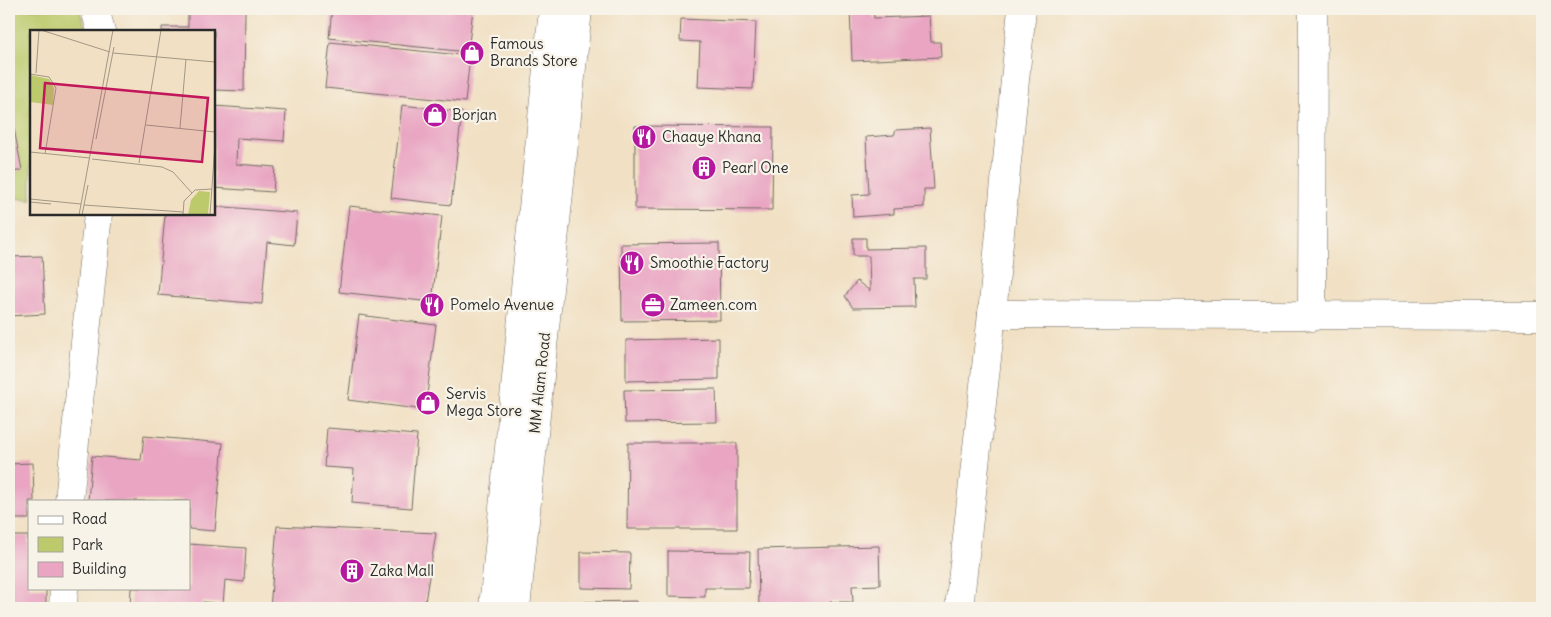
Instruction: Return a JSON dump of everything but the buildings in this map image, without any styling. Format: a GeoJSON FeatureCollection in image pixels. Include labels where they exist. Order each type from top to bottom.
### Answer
{"type":"FeatureCollection","features":[{"type":"Feature","properties":{"kind":"street"},"geometry":{"type":"LineString","coordinates":[[95,9],[102,30]]}},
{"type":"Feature","properties":{"kind":"street","name":"MM Alam Road"},"geometry":{"type":"LineString","coordinates":[[493,608],[553,9]]}},
{"type":"Feature","properties":{"kind":"street","name":"MM Alam Road"},"geometry":{"type":"LineString","coordinates":[[516,608],[578,9]]}},
{"type":"Feature","properties":{"kind":"street"},"geometry":{"type":"LineString","coordinates":[[959,608],[992,314],[1022,9]]}},
{"type":"Feature","properties":{"kind":"street"},"geometry":{"type":"LineString","coordinates":[[1312,317],[1313,9]]}},
{"type":"Feature","properties":{"kind":"street"},"geometry":{"type":"LineString","coordinates":[[69,500],[98,215]]}},
{"type":"Feature","properties":{"kind":"street"},"geometry":{"type":"LineString","coordinates":[[992,314],[1312,317],[1542,316]]}},
{"type":"Feature","properties":{"kind":"street"},"geometry":{"type":"LineString","coordinates":[[63,608],[64,590]]}},
{"type":"Feature","properties":{"kind":"green space"},"geometry":{"type":"Polygon","coordinates":[[[9,9],[79,9],[87,30],[30,30],[30,199],[9,198],[9,9]]]}},
{"type":"Feature","properties":{"kind":"place","name":"Famous Brands Store"},"geometry":{"type":"Point","coordinates":[472,53]}},
{"type":"Feature","properties":{"kind":"place","name":"Borjan"},"geometry":{"type":"Point","coordinates":[435,115]}},
{"type":"Feature","properties":{"kind":"place","name":"Chaaye Khana"},"geometry":{"type":"Point","coordinates":[644,137]}},
{"type":"Feature","properties":{"kind":"place","name":"Pearl One"},"geometry":{"type":"Point","coordinates":[704,168]}},
{"type":"Feature","properties":{"kind":"place","name":"Smoothie Factory"},"geometry":{"type":"Point","coordinates":[632,263]}},
{"type":"Feature","properties":{"kind":"place","name":"Pomelo Avenue"},"geometry":{"type":"Point","coordinates":[432,305]}},
{"type":"Feature","properties":{"kind":"place","name":"Zameen.com"},"geometry":{"type":"Point","coordinates":[653,305]}},
{"type":"Feature","properties":{"kind":"place","name":"Servis Mega Store"},"geometry":{"type":"Point","coordinates":[428,403]}},
{"type":"Feature","properties":{"kind":"place","name":"Zaka Mall"},"geometry":{"type":"Point","coordinates":[352,571]}}]}
